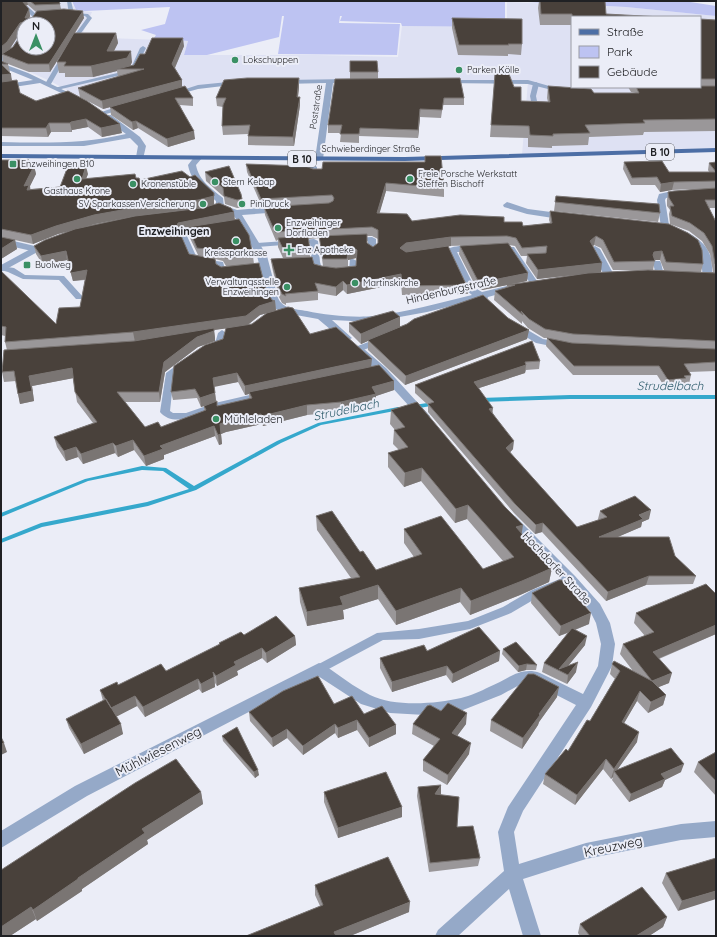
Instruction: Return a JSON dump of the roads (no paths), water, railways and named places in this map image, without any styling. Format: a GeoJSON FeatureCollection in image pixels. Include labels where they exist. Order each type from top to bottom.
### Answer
{"type":"FeatureCollection","features":[{"type":"Feature","properties":{"kind":"main road","name":"Schwieberdinger Straße"},"geometry":{"type":"LineString","coordinates":[[1,156],[406,159],[716,150]]}},
{"type":"Feature","properties":{"kind":"street"},"geometry":{"type":"LineString","coordinates":[[1,65],[26,74],[83,102]]}},
{"type":"Feature","properties":{"kind":"street"},"geometry":{"type":"LineString","coordinates":[[1,87],[40,81]]}},
{"type":"Feature","properties":{"kind":"street"},"geometry":{"type":"LineString","coordinates":[[279,82],[358,82]]}},
{"type":"Feature","properties":{"kind":"street","name":"Poststraße"},"geometry":{"type":"LineString","coordinates":[[319,159],[330,82]]}},
{"type":"Feature","properties":{"kind":"street"},"geometry":{"type":"LineString","coordinates":[[435,82],[528,82],[575,94]]}},
{"type":"Feature","properties":{"kind":"street"},"geometry":{"type":"LineString","coordinates":[[167,95],[198,88],[244,83]]}},
{"type":"Feature","properties":{"kind":"street"},"geometry":{"type":"LineString","coordinates":[[130,105],[99,111],[132,135],[142,146],[140,157]]}},
{"type":"Feature","properties":{"kind":"street"},"geometry":{"type":"LineString","coordinates":[[1,144],[73,145],[104,142],[132,135]]}},
{"type":"Feature","properties":{"kind":"street"},"geometry":{"type":"LineString","coordinates":[[198,158],[192,165],[194,174],[198,180],[220,200],[220,206]]}},
{"type":"Feature","properties":{"kind":"street"},"geometry":{"type":"LineString","coordinates":[[708,277],[706,258],[703,250],[696,242],[680,232],[661,226],[661,200],[662,196],[672,194],[716,192]]}},
{"type":"Feature","properties":{"kind":"street"},"geometry":{"type":"LineString","coordinates":[[506,205],[548,215],[572,217]]}},
{"type":"Feature","properties":{"kind":"street"},"geometry":{"type":"LineString","coordinates":[[200,212],[220,206],[236,213],[291,209]]}},
{"type":"Feature","properties":{"kind":"street"},"geometry":{"type":"LineString","coordinates":[[236,213],[239,223],[257,245],[266,266],[277,306],[288,311]]}},
{"type":"Feature","properties":{"kind":"street"},"geometry":{"type":"LineString","coordinates":[[1,241],[36,249]]}},
{"type":"Feature","properties":{"kind":"street"},"geometry":{"type":"LineString","coordinates":[[2,269],[36,249],[55,241]]}},
{"type":"Feature","properties":{"kind":"street"},"geometry":{"type":"LineString","coordinates":[[488,248],[448,250],[471,290],[482,296],[489,303]]}},
{"type":"Feature","properties":{"kind":"street"},"geometry":{"type":"LineString","coordinates":[[595,249],[605,276],[621,274]]}},
{"type":"Feature","properties":{"kind":"street"},"geometry":{"type":"LineString","coordinates":[[646,274],[664,275]]}},
{"type":"Feature","properties":{"kind":"street","name":"Hindenburgstraße"},"geometry":{"type":"LineString","coordinates":[[288,311],[321,317],[372,319],[425,313],[482,296],[531,284]]}},
{"type":"Feature","properties":{"kind":"street"},"geometry":{"type":"LineString","coordinates":[[321,317],[335,327],[382,370],[413,402],[434,428]]}},
{"type":"Feature","properties":{"kind":"street"},"geometry":{"type":"LineString","coordinates":[[507,320],[540,341],[571,347]]}},
{"type":"Feature","properties":{"kind":"street"},"geometry":{"type":"LineString","coordinates":[[529,344],[540,341]]}},
{"type":"Feature","properties":{"kind":"street"},"geometry":{"type":"LineString","coordinates":[[403,392],[416,387]]}},
{"type":"Feature","properties":{"kind":"street","name":"Hochdorfer Straße"},"geometry":{"type":"LineString","coordinates":[[504,511],[570,579],[595,608],[603,623],[608,644],[605,666],[586,703],[516,807],[506,832],[509,858],[532,936]]}},
{"type":"Feature","properties":{"kind":"street"},"geometry":{"type":"LineString","coordinates":[[319,668],[366,700],[390,707],[425,708],[463,704],[496,691],[521,678],[535,677],[586,703]]}},
{"type":"Feature","properties":{"kind":"street","name":"Mühlwiesenweg"},"geometry":{"type":"LineString","coordinates":[[1,840],[82,791],[319,668]]}},
{"type":"Feature","properties":{"kind":"street","name":"Kreuzweg"},"geometry":{"type":"LineString","coordinates":[[513,874],[586,851],[681,832],[716,829]]}},
{"type":"Feature","properties":{"kind":"street"},"geometry":{"type":"LineString","coordinates":[[444,936],[513,874]]}},
{"type":"Feature","properties":{"kind":"lane"},"geometry":{"type":"LineString","coordinates":[[69,1],[72,14]]}},
{"type":"Feature","properties":{"kind":"lane"},"geometry":{"type":"LineString","coordinates":[[25,7],[34,18],[42,15]]}},
{"type":"Feature","properties":{"kind":"lane"},"geometry":{"type":"LineString","coordinates":[[48,84],[74,40],[90,18],[86,15],[64,14]]}},
{"type":"Feature","properties":{"kind":"lane"},"geometry":{"type":"LineString","coordinates":[[1,60],[12,52],[16,46]]}},
{"type":"Feature","properties":{"kind":"lane"},"geometry":{"type":"LineString","coordinates":[[57,88],[132,71],[143,48]]}},
{"type":"Feature","properties":{"kind":"lane"},"geometry":{"type":"LineString","coordinates":[[535,106],[533,96],[536,84]]}},
{"type":"Feature","properties":{"kind":"lane"},"geometry":{"type":"LineString","coordinates":[[288,168],[314,171],[319,159]]}},
{"type":"Feature","properties":{"kind":"lane"},"geometry":{"type":"LineString","coordinates":[[213,228],[184,234],[194,260],[220,264],[222,272],[236,271]]}},
{"type":"Feature","properties":{"kind":"lane"},"geometry":{"type":"LineString","coordinates":[[350,240],[372,239],[372,252]]}},
{"type":"Feature","properties":{"kind":"lane"},"geometry":{"type":"LineString","coordinates":[[257,245],[318,241],[313,262],[320,270],[335,273],[353,271],[353,261]]}},
{"type":"Feature","properties":{"kind":"lane"},"geometry":{"type":"LineString","coordinates":[[511,249],[531,284]]}},
{"type":"Feature","properties":{"kind":"lane"},"geometry":{"type":"LineString","coordinates":[[518,260],[530,259]]}},
{"type":"Feature","properties":{"kind":"lane"},"geometry":{"type":"LineString","coordinates":[[657,262],[664,275]]}},
{"type":"Feature","properties":{"kind":"lane"},"geometry":{"type":"LineString","coordinates":[[2,269],[11,270],[23,277],[60,278],[79,297]]}},
{"type":"Feature","properties":{"kind":"lane"},"geometry":{"type":"LineString","coordinates":[[276,315],[288,311]]}},
{"type":"Feature","properties":{"kind":"lane"},"geometry":{"type":"LineString","coordinates":[[202,350],[220,344],[222,341],[221,333]]}},
{"type":"Feature","properties":{"kind":"lane"},"geometry":{"type":"LineString","coordinates":[[358,349],[389,337]]}},
{"type":"Feature","properties":{"kind":"lane"},"geometry":{"type":"LineString","coordinates":[[191,358],[170,373],[165,412],[171,416],[187,416],[218,405],[272,393]]}},
{"type":"Feature","properties":{"kind":"lane"},"geometry":{"type":"LineString","coordinates":[[369,373],[382,370]]}},
{"type":"Feature","properties":{"kind":"lane","name":"Mühlwiesenweg"},"geometry":{"type":"LineString","coordinates":[[319,668],[381,636],[419,634],[470,625],[507,610],[536,593],[570,579]]}},
{"type":"Feature","properties":{"kind":"waterway","name":"Strudelbach"},"geometry":{"type":"LineString","coordinates":[[480,400],[570,397],[716,397]]}},
{"type":"Feature","properties":{"kind":"waterway","name":"Strudelbach"},"geometry":{"type":"LineString","coordinates":[[414,407],[434,404]]}},
{"type":"Feature","properties":{"kind":"waterway","name":"Strudelbach"},"geometry":{"type":"LineString","coordinates":[[194,489],[279,442],[320,424],[398,409]]}},
{"type":"Feature","properties":{"kind":"waterway"},"geometry":{"type":"LineString","coordinates":[[1,515],[87,480],[142,468],[164,469],[194,489]]}},
{"type":"Feature","properties":{"kind":"waterway","name":"Strudelbach"},"geometry":{"type":"LineString","coordinates":[[1,541],[41,525],[148,504],[194,489]]}},
{"type":"Feature","properties":{"kind":"place","name":"Lokschuppen"},"geometry":{"type":"Point","coordinates":[235,60]}},
{"type":"Feature","properties":{"kind":"place","name":"Parken Kölle"},"geometry":{"type":"Point","coordinates":[459,70]}},
{"type":"Feature","properties":{"kind":"place","name":"Enzweihingen B10"},"geometry":{"type":"Point","coordinates":[13,164]}},
{"type":"Feature","properties":{"kind":"place","name":"Gasthaus Krone"},"geometry":{"type":"Point","coordinates":[77,179]}},
{"type":"Feature","properties":{"kind":"place","name":"Freie Porsche Werkstatt Steffen Bischoff"},"geometry":{"type":"Point","coordinates":[410,179]}},
{"type":"Feature","properties":{"kind":"place","name":"Stern Kebap"},"geometry":{"type":"Point","coordinates":[215,182]}},
{"type":"Feature","properties":{"kind":"place","name":"Kronenstüble"},"geometry":{"type":"Point","coordinates":[133,184]}},
{"type":"Feature","properties":{"kind":"place","name":"SV SparkassenVersicherung"},"geometry":{"type":"Point","coordinates":[203,204]}},
{"type":"Feature","properties":{"kind":"place","name":"PiniDruck"},"geometry":{"type":"Point","coordinates":[242,204]}},
{"type":"Feature","properties":{"kind":"place","name":"Enzweihinger Dorfladen"},"geometry":{"type":"Point","coordinates":[278,228]}},
{"type":"Feature","properties":{"kind":"place","name":"Kreissparkasse"},"geometry":{"type":"Point","coordinates":[236,241]}},
{"type":"Feature","properties":{"kind":"place","name":"Enz Apotheke"},"geometry":{"type":"Point","coordinates":[289,250]}},
{"type":"Feature","properties":{"kind":"place","name":"Buolweg"},"geometry":{"type":"Point","coordinates":[27,265]}},
{"type":"Feature","properties":{"kind":"place","name":"Martinskirche"},"geometry":{"type":"Point","coordinates":[355,283]}},
{"type":"Feature","properties":{"kind":"place","name":"Verwaltungsstelle Enzweihingen"},"geometry":{"type":"Point","coordinates":[287,287]}},
{"type":"Feature","properties":{"kind":"place","name":"Mühleladen"},"geometry":{"type":"Point","coordinates":[216,419]}},
{"type":"Feature","properties":{"kind":"district","name":"Enzweihingen"},"geometry":{"type":"Point","coordinates":[174,231]}}]}
